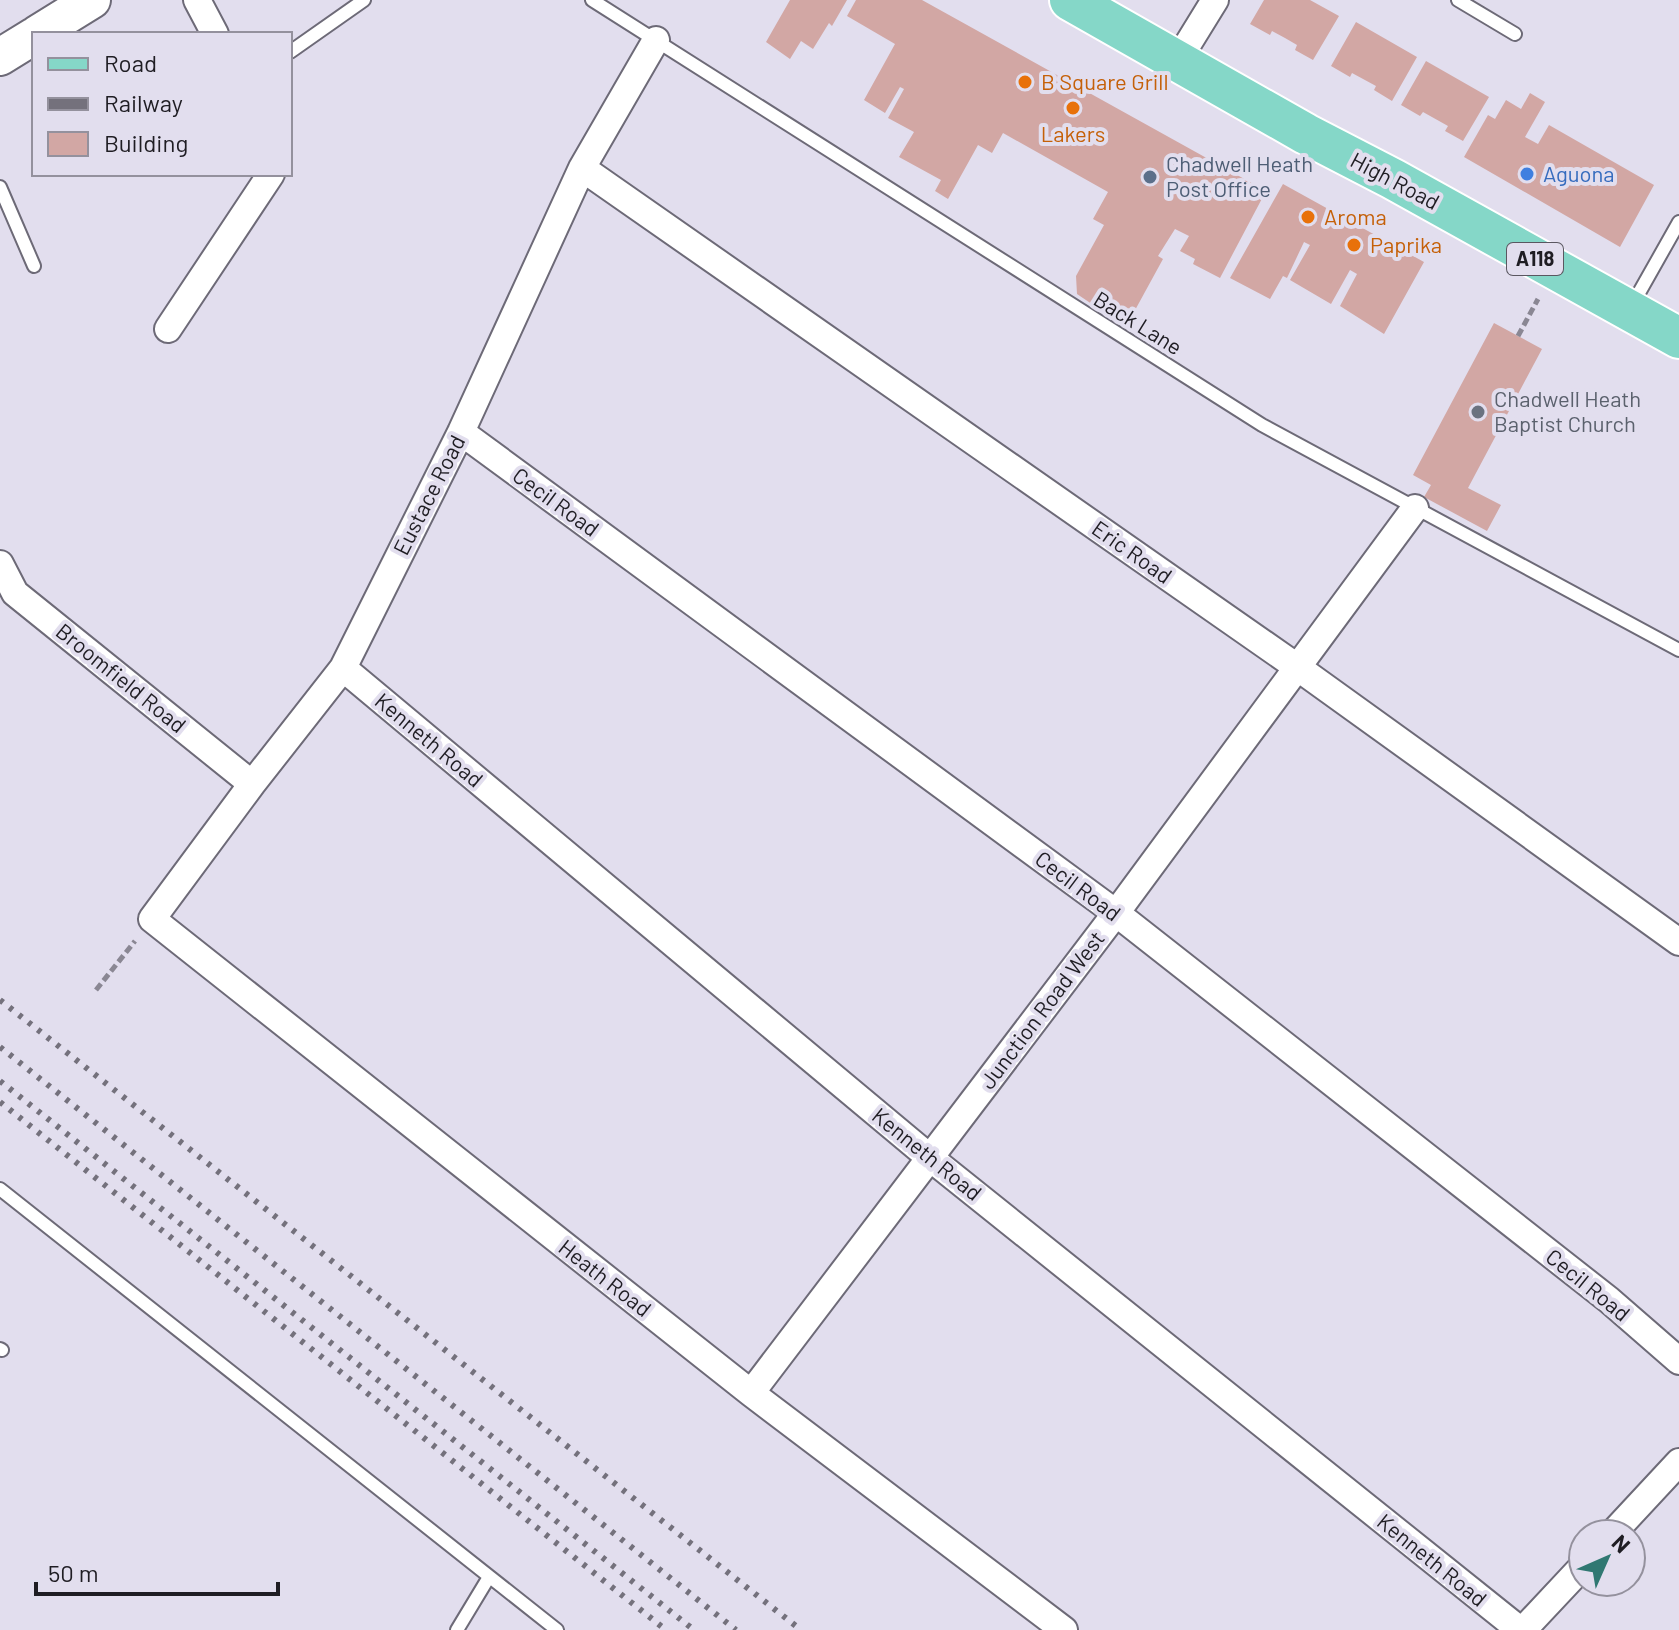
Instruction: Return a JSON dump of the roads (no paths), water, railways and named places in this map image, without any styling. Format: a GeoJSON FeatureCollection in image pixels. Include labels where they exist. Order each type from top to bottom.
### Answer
{"type":"FeatureCollection","features":[{"type":"Feature","properties":{"kind":"main road","name":"High Road"},"geometry":{"type":"LineString","coordinates":[[1070,0],[1306,134],[1679,338]]}},
{"type":"Feature","properties":{"kind":"street"},"geometry":{"type":"LineString","coordinates":[[40,32],[92,0]]}},
{"type":"Feature","properties":{"kind":"street"},"geometry":{"type":"LineString","coordinates":[[197,0],[214,32]]}},
{"type":"Feature","properties":{"kind":"street"},"geometry":{"type":"LineString","coordinates":[[1178,60],[1215,0]]}},
{"type":"Feature","properties":{"kind":"street"},"geometry":{"type":"LineString","coordinates":[[0,57],[32,37]]}},
{"type":"Feature","properties":{"kind":"street","name":"Eustace Road"},"geometry":{"type":"LineString","coordinates":[[152,919],[343,668],[461,432],[582,168],[656,40]]}},
{"type":"Feature","properties":{"kind":"street","name":"Eric Road"},"geometry":{"type":"LineString","coordinates":[[582,168],[1297,667],[1679,942]]}},
{"type":"Feature","properties":{"kind":"street"},"geometry":{"type":"LineString","coordinates":[[168,329],[270,176]]}},
{"type":"Feature","properties":{"kind":"street","name":"Cecil Road"},"geometry":{"type":"LineString","coordinates":[[461,432],[1116,913],[1609,1300],[1679,1361]]}},
{"type":"Feature","properties":{"kind":"street","name":"Junction Road West"},"geometry":{"type":"LineString","coordinates":[[751,1393],[1116,913],[1415,508]]}},
{"type":"Feature","properties":{"kind":"street","name":"Broomfield Road"},"geometry":{"type":"LineString","coordinates":[[0,564],[8,599],[252,784]]}},
{"type":"Feature","properties":{"kind":"street","name":"Kenneth Road"},"geometry":{"type":"LineString","coordinates":[[343,668],[929,1157],[1522,1630]]}},
{"type":"Feature","properties":{"kind":"street","name":"Heath Road"},"geometry":{"type":"LineString","coordinates":[[152,919],[751,1393],[1064,1630]]}},
{"type":"Feature","properties":{"kind":"street"},"geometry":{"type":"LineString","coordinates":[[1627,1518],[1679,1462]]}},
{"type":"Feature","properties":{"kind":"street"},"geometry":{"type":"LineString","coordinates":[[1522,1630],[1567,1583]]}},
{"type":"Feature","properties":{"kind":"lane"},"geometry":{"type":"LineString","coordinates":[[292,51],[364,0]]}},
{"type":"Feature","properties":{"kind":"lane","name":"Back Lane"},"geometry":{"type":"LineString","coordinates":[[592,0],[1262,425],[1679,650]]}},
{"type":"Feature","properties":{"kind":"lane"},"geometry":{"type":"LineString","coordinates":[[1458,0],[1515,34]]}},
{"type":"Feature","properties":{"kind":"lane"},"geometry":{"type":"LineString","coordinates":[[0,187],[34,266]]}},
{"type":"Feature","properties":{"kind":"lane"},"geometry":{"type":"LineString","coordinates":[[1629,310],[1679,222]]}},
{"type":"Feature","properties":{"kind":"lane"},"geometry":{"type":"LineString","coordinates":[[0,1189],[557,1630]]}},
{"type":"Feature","properties":{"kind":"lane"},"geometry":{"type":"LineString","coordinates":[[457,1630],[489,1577]]}},
{"type":"Feature","properties":{"kind":"railway"},"geometry":{"type":"LineString","coordinates":[[0,1000],[801,1630]]}},
{"type":"Feature","properties":{"kind":"railway"},"geometry":{"type":"LineString","coordinates":[[0,1047],[736,1630]]}},
{"type":"Feature","properties":{"kind":"railway"},"geometry":{"type":"LineString","coordinates":[[0,1081],[694,1630]]}},
{"type":"Feature","properties":{"kind":"railway"},"geometry":{"type":"LineString","coordinates":[[0,1102],[666,1630]]}},
{"type":"Feature","properties":{"kind":"place","name":"B Square Grill"},"geometry":{"type":"Point","coordinates":[1025,82]}},
{"type":"Feature","properties":{"kind":"place","name":"Lakers"},"geometry":{"type":"Point","coordinates":[1073,108]}},
{"type":"Feature","properties":{"kind":"place","name":"Aguona"},"geometry":{"type":"Point","coordinates":[1527,174]}},
{"type":"Feature","properties":{"kind":"place","name":"Chadwell Heath Post Office"},"geometry":{"type":"Point","coordinates":[1150,177]}},
{"type":"Feature","properties":{"kind":"place","name":"Aroma"},"geometry":{"type":"Point","coordinates":[1308,217]}},
{"type":"Feature","properties":{"kind":"place","name":"Paprika"},"geometry":{"type":"Point","coordinates":[1354,245]}},
{"type":"Feature","properties":{"kind":"place","name":"Chadwell Heath Baptist Church"},"geometry":{"type":"Point","coordinates":[1478,412]}}]}
